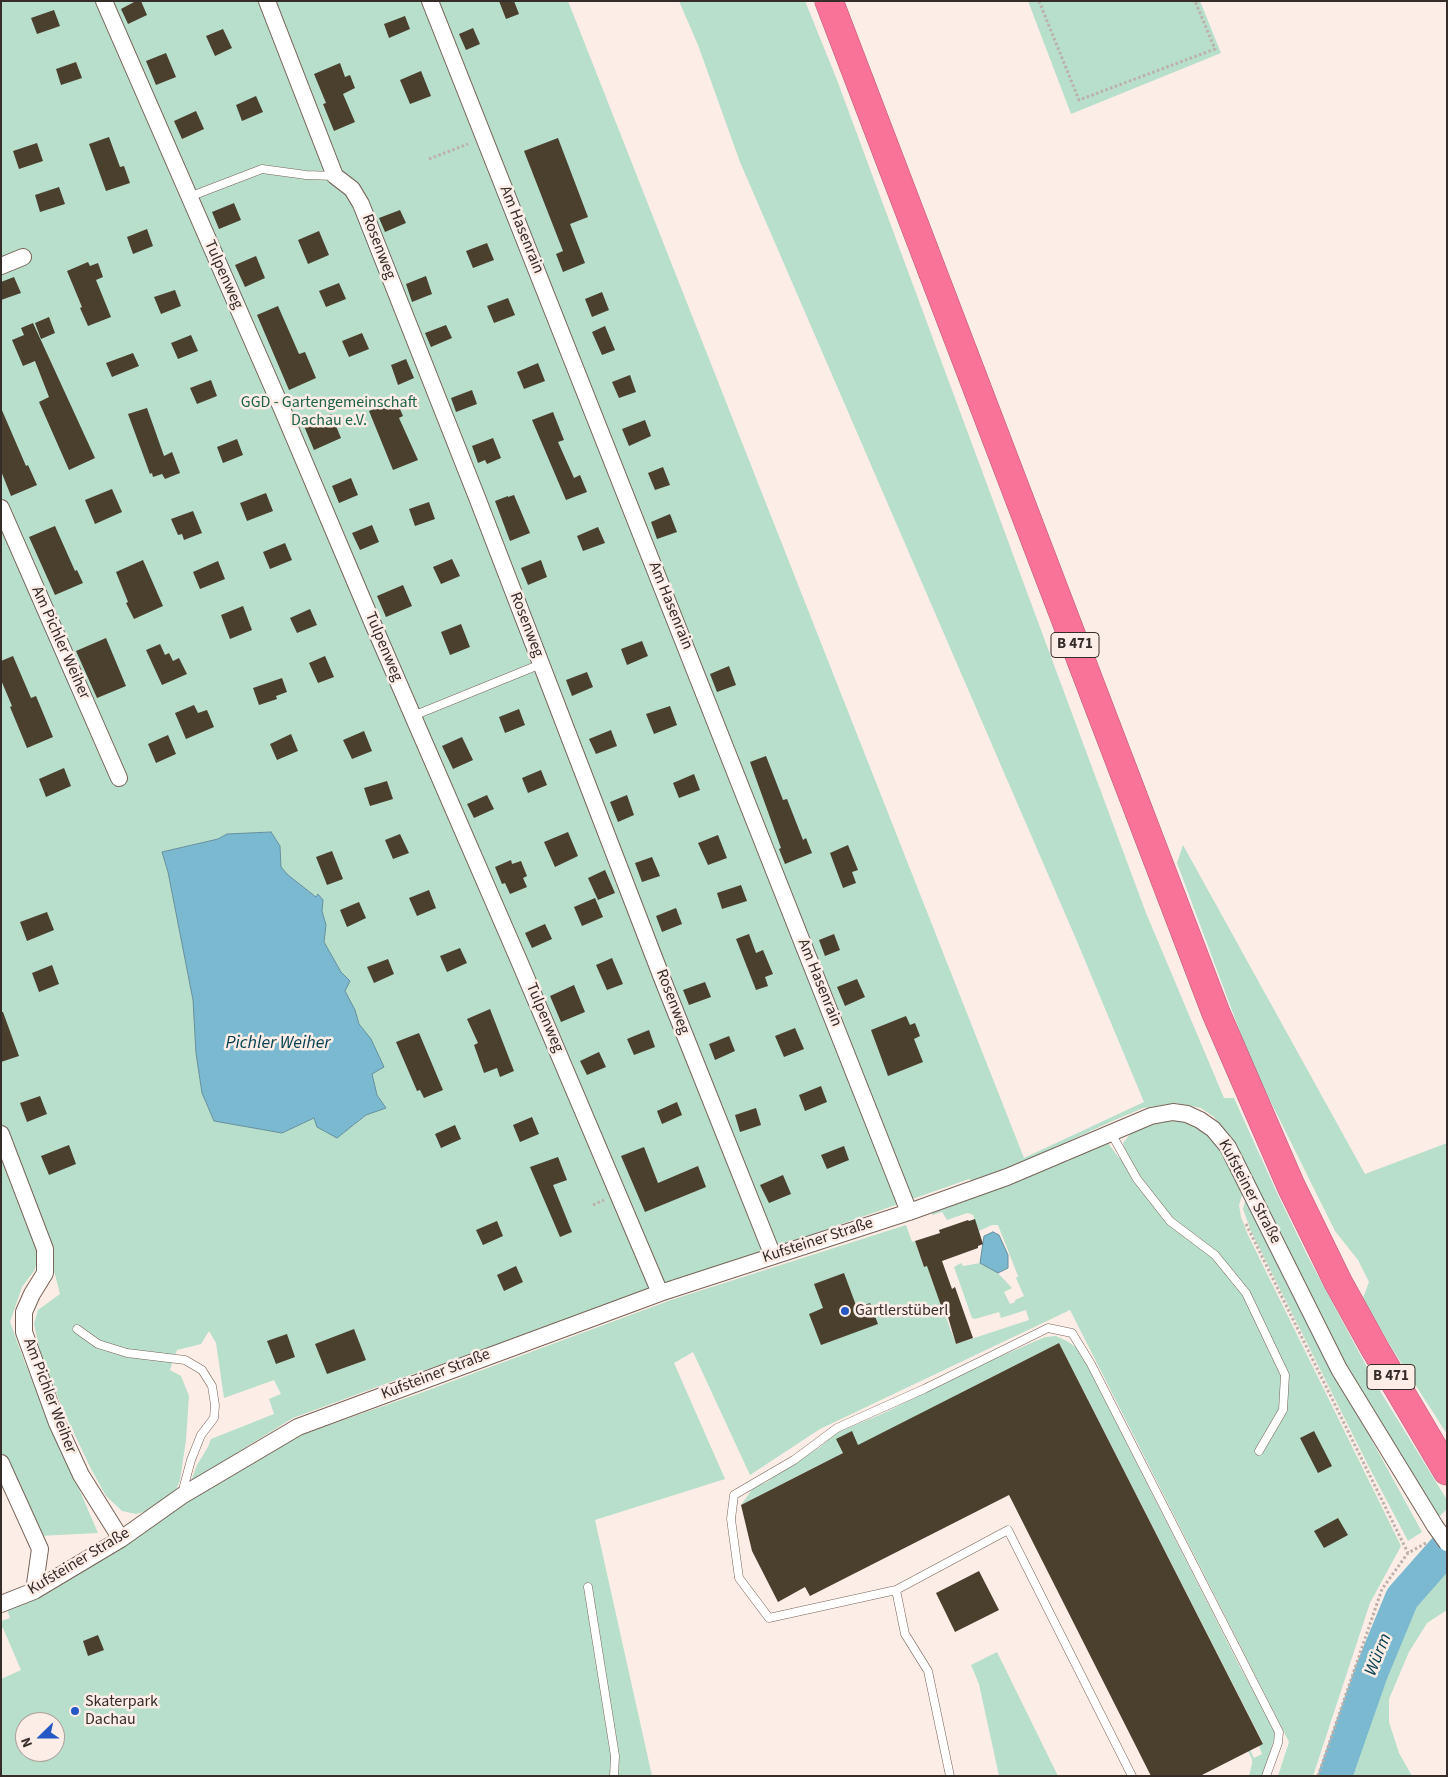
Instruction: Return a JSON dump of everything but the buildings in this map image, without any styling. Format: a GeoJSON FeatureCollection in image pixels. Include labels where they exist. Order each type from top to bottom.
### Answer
{"type":"FeatureCollection","features":[{"type":"Feature","properties":{"kind":"highway","name":"B 471"},"geometry":{"type":"LineString","coordinates":[[829,1],[1216,1013],[1291,1186],[1338,1282],[1447,1471]]}},
{"type":"Feature","properties":{"kind":"street","name":"Tulpenweg"},"geometry":{"type":"LineString","coordinates":[[104,1],[282,409],[660,1293]]}},
{"type":"Feature","properties":{"kind":"street","name":"Rosenweg"},"geometry":{"type":"LineString","coordinates":[[267,1],[335,176],[352,189],[361,204],[478,500],[658,969],[773,1256]]}},
{"type":"Feature","properties":{"kind":"street","name":"Am Hasenrain"},"geometry":{"type":"LineString","coordinates":[[430,1],[909,1212]]}},
{"type":"Feature","properties":{"kind":"street"},"geometry":{"type":"LineString","coordinates":[[1,266],[23,257]]}},
{"type":"Feature","properties":{"kind":"street","name":"Am Pichler Weiher"},"geometry":{"type":"LineString","coordinates":[[1,508],[119,778]]}},
{"type":"Feature","properties":{"kind":"street","name":"Kufsteiner Straße"},"geometry":{"type":"LineString","coordinates":[[1,1604],[34,1591],[120,1539],[182,1495],[298,1427],[660,1293],[1007,1178],[1151,1116],[1173,1112],[1188,1114],[1200,1120],[1213,1129],[1228,1147],[1339,1369],[1433,1533],[1447,1543]]}},
{"type":"Feature","properties":{"kind":"street","name":"Am Pichler Weiher"},"geometry":{"type":"LineString","coordinates":[[1,1134],[45,1249],[45,1273],[24,1312],[24,1332],[57,1423],[81,1475],[120,1539]]}},
{"type":"Feature","properties":{"kind":"street"},"geometry":{"type":"LineString","coordinates":[[1,1463],[40,1549],[34,1591]]}},
{"type":"Feature","properties":{"kind":"lane"},"geometry":{"type":"LineString","coordinates":[[189,197],[262,168],[306,175],[335,176]]}},
{"type":"Feature","properties":{"kind":"lane"},"geometry":{"type":"LineString","coordinates":[[413,716],[541,664]]}},
{"type":"Feature","properties":{"kind":"lane"},"geometry":{"type":"LineString","coordinates":[[1111,1133],[1137,1179],[1170,1221],[1215,1255],[1246,1293],[1281,1366],[1285,1375],[1283,1410],[1258,1451]]}},
{"type":"Feature","properties":{"kind":"lane"},"geometry":{"type":"LineString","coordinates":[[1132,1776],[1008,1530],[896,1590],[769,1618],[740,1578],[731,1519],[734,1495],[794,1460],[838,1428],[924,1389],[1048,1328],[1072,1333],[1091,1364],[1279,1732],[1278,1743],[1266,1776]]}},
{"type":"Feature","properties":{"kind":"lane"},"geometry":{"type":"LineString","coordinates":[[77,1329],[98,1344],[127,1353],[185,1360],[202,1370],[212,1386],[215,1404],[214,1418],[201,1435],[191,1460],[182,1495]]}},
{"type":"Feature","properties":{"kind":"lane"},"geometry":{"type":"LineString","coordinates":[[588,1587],[615,1756],[614,1776]]}},
{"type":"Feature","properties":{"kind":"lane"},"geometry":{"type":"LineString","coordinates":[[896,1590],[905,1634],[928,1671],[950,1776]]}},
{"type":"Feature","properties":{"kind":"path"},"geometry":{"type":"LineString","coordinates":[[1039,1],[1079,100],[1215,49],[1195,1]]}},
{"type":"Feature","properties":{"kind":"path"},"geometry":{"type":"LineString","coordinates":[[429,159],[485,138]]}},
{"type":"Feature","properties":{"kind":"path"},"geometry":{"type":"LineString","coordinates":[[1318,1776],[1382,1589],[1408,1553],[1433,1533]]}},
{"type":"Feature","properties":{"kind":"green space","name":"GGD - Gartengemeinschaft Dachau e.V."},"geometry":{"type":"Polygon","coordinates":[[[1,1],[568,1],[1024,1158],[1144,1102],[1076,939],[740,162],[698,45],[679,1],[805,1],[837,80],[1146,913],[1224,1098],[1234,1098],[1308,1257],[1377,1386],[1447,1500],[1447,1509],[1438,1518],[1363,1394],[1292,1264],[1237,1145],[1214,1117],[1201,1108],[1176,1103],[1143,1108],[1024,1162],[973,1181],[969,1179],[404,1377],[293,1418],[191,1481],[211,1439],[274,1414],[269,1399],[281,1394],[274,1380],[224,1398],[216,1343],[209,1331],[201,1344],[177,1350],[170,1370],[181,1376],[189,1396],[186,1440],[180,1480],[176,1490],[151,1510],[136,1514],[122,1511],[106,1496],[64,1412],[41,1356],[34,1324],[38,1310],[60,1294],[46,1239],[34,1271],[22,1287],[10,1322],[25,1363],[98,1533],[38,1536],[1,1453],[1,1]],[[271,832],[227,834],[218,839],[162,852],[168,872],[193,1000],[196,1053],[202,1093],[214,1121],[282,1133],[314,1118],[349,1129],[366,1115],[386,1108],[377,1095],[371,1074],[383,1067],[371,1039],[359,1024],[355,1010],[345,991],[350,981],[341,972],[324,942],[326,925],[322,911],[323,900],[319,894],[316,897],[288,875],[281,867],[280,846],[271,832]]]}},
{"type":"Feature","properties":{"kind":"green space"},"geometry":{"type":"Polygon","coordinates":[[[1028,1],[1200,1],[1221,53],[1071,114],[1028,1]]]}},
{"type":"Feature","properties":{"kind":"green space"},"geometry":{"type":"Polygon","coordinates":[[[1183,845],[1365,1174],[1447,1143],[1447,1434],[1391,1347],[1363,1298],[1369,1282],[1358,1260],[1335,1231],[1252,1064],[1177,863],[1183,845]]]}},
{"type":"Feature","properties":{"kind":"green space"},"geometry":{"type":"Polygon","coordinates":[[[1176,1119],[1195,1125],[1211,1137],[1225,1158],[1243,1192],[1239,1205],[1241,1217],[1248,1235],[1401,1546],[1370,1603],[1313,1776],[1278,1776],[1289,1742],[1070,1310],[820,1429],[750,1475],[693,1352],[674,1363],[725,1479],[595,1520],[652,1776],[1,1776],[1,1679],[21,1670],[3,1628],[1,1628],[1,1621],[10,1618],[7,1609],[36,1597],[125,1546],[191,1499],[303,1434],[415,1395],[671,1300],[906,1225],[912,1242],[915,1241],[924,1267],[939,1262],[929,1272],[956,1344],[1029,1320],[1026,1310],[1001,1318],[999,1312],[975,1319],[972,1318],[954,1267],[961,1263],[963,1266],[980,1263],[998,1273],[1012,1288],[1004,1292],[1010,1304],[1024,1296],[1016,1278],[1018,1276],[998,1225],[992,1225],[979,1231],[971,1214],[967,1213],[947,1220],[942,1212],[932,1215],[933,1211],[1100,1142],[1108,1143],[1119,1158],[1126,1154],[1123,1143],[1135,1128],[1152,1121],[1176,1119]]]}},
{"type":"Feature","properties":{"kind":"green space"},"geometry":{"type":"Polygon","coordinates":[[[1246,1197],[1289,1289],[1422,1532],[1408,1541],[1251,1231],[1243,1209],[1246,1197]]]}},
{"type":"Feature","properties":{"kind":"green space"},"geometry":{"type":"Polygon","coordinates":[[[1056,1336],[1078,1349],[1087,1365],[1241,1669],[1274,1729],[1274,1740],[1263,1776],[1249,1776],[1252,1759],[1248,1751],[1250,1750],[1254,1758],[1262,1754],[1259,1746],[1263,1743],[1059,1343],[741,1505],[753,1488],[767,1482],[785,1468],[820,1447],[836,1433],[884,1413],[976,1367],[1045,1337],[1056,1336]]]}},
{"type":"Feature","properties":{"kind":"green space"},"geometry":{"type":"Polygon","coordinates":[[[1429,1567],[1447,1567],[1447,1610],[1427,1623],[1409,1652],[1389,1699],[1389,1722],[1399,1753],[1412,1776],[1335,1776],[1371,1673],[1402,1598],[1429,1567]]]}},
{"type":"Feature","properties":{"kind":"green space"},"geometry":{"type":"Polygon","coordinates":[[[997,1652],[1058,1776],[999,1776],[979,1684],[971,1665],[997,1652]]]}},
{"type":"Feature","properties":{"kind":"water","name":"Pichler Weiher"},"geometry":{"type":"Polygon","coordinates":[[[271,832],[280,846],[281,867],[288,875],[316,897],[318,894],[323,900],[322,911],[326,925],[324,942],[341,972],[350,981],[345,991],[355,1010],[359,1024],[371,1039],[384,1067],[372,1074],[377,1095],[386,1108],[366,1115],[337,1138],[317,1127],[314,1118],[282,1133],[214,1121],[202,1093],[196,1053],[193,1000],[168,872],[162,852],[218,839],[227,834],[271,832]]]}},
{"type":"Feature","properties":{"kind":"water"},"geometry":{"type":"Polygon","coordinates":[[[993,1232],[999,1235],[1008,1255],[1008,1268],[998,1273],[980,1263],[984,1236],[993,1232]]]}},
{"type":"Feature","properties":{"kind":"waterway","name":"Würm"},"geometry":{"type":"LineString","coordinates":[[1335,1776],[1371,1673],[1402,1598],[1447,1547]]}},
{"type":"Feature","properties":{"kind":"place","name":"Gartlerstüberl"},"geometry":{"type":"Point","coordinates":[845,1311]}},
{"type":"Feature","properties":{"kind":"place","name":"Skaterpark Dachau"},"geometry":{"type":"Point","coordinates":[75,1711]}}]}
